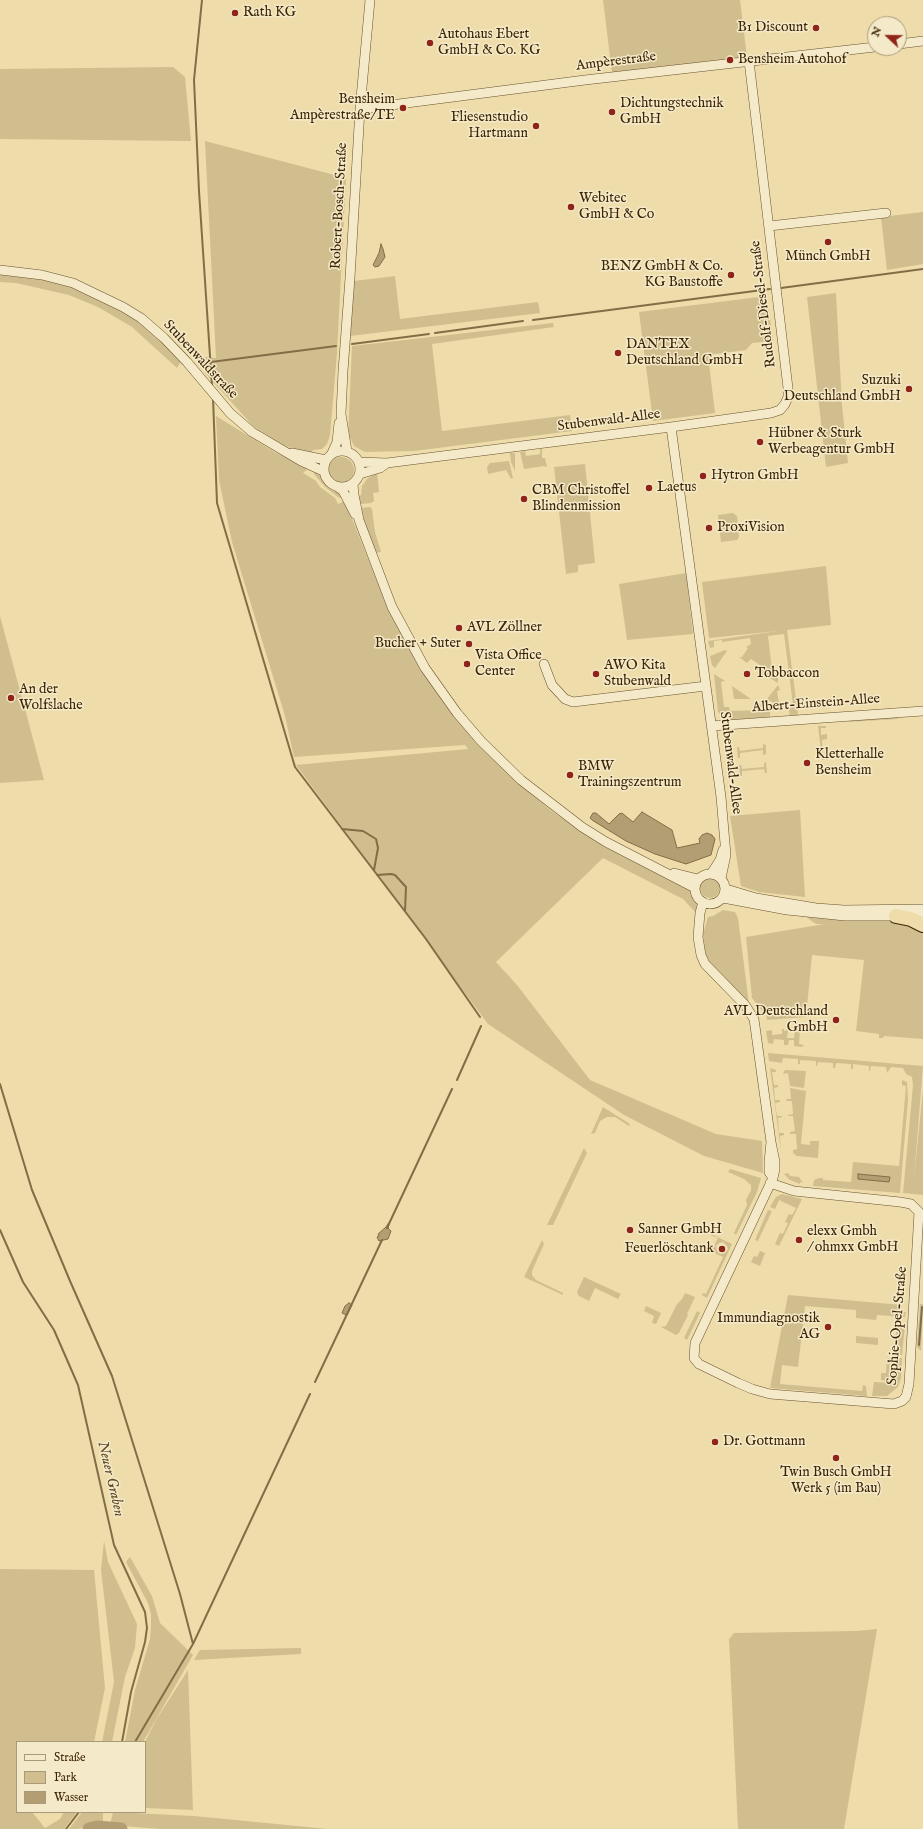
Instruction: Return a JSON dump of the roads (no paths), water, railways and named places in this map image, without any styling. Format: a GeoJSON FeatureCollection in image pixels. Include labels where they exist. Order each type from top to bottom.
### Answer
{"type":"FeatureCollection","features":[{"type":"Feature","properties":{"kind":"highway"},"geometry":{"type":"LineString","coordinates":[[896,916],[911,919],[923,925]]}},
{"type":"Feature","properties":{"kind":"street","name":"Robert-Bosch-Straße"},"geometry":{"type":"LineString","coordinates":[[323,471],[337,442],[341,414],[360,109],[370,0]]}},
{"type":"Feature","properties":{"kind":"street"},"geometry":{"type":"LineString","coordinates":[[907,43],[923,41]]}},
{"type":"Feature","properties":{"kind":"street","name":"Ampèrestraße"},"geometry":{"type":"LineString","coordinates":[[360,109],[585,80],[867,48]]}},
{"type":"Feature","properties":{"kind":"street","name":"Rudolf-Diesel-Straße"},"geometry":{"type":"LineString","coordinates":[[671,427],[771,413],[780,410],[788,397],[749,61]]}},
{"type":"Feature","properties":{"kind":"street","name":"Rudolf-Diesel-Straße"},"geometry":{"type":"LineString","coordinates":[[769,226],[886,213]]}},
{"type":"Feature","properties":{"kind":"street","name":"Stubenwaldstraße"},"geometry":{"type":"LineString","coordinates":[[0,270],[42,275],[73,283],[123,307],[141,318],[164,338],[187,362],[220,402],[252,432],[283,451],[323,471]]}},
{"type":"Feature","properties":{"kind":"street","name":"Robert-Bosch-Straße"},"geometry":{"type":"LineString","coordinates":[[341,414],[347,451]]}},
{"type":"Feature","properties":{"kind":"street","name":"Stubenwald-Allee"},"geometry":{"type":"LineString","coordinates":[[359,462],[386,463],[671,427],[706,686],[725,843],[726,854],[722,878]]}},
{"type":"Feature","properties":{"kind":"street","name":"Stubenwaldstraße"},"geometry":{"type":"LineString","coordinates":[[283,451],[329,456]]}},
{"type":"Feature","properties":{"kind":"street"},"geometry":{"type":"LineString","coordinates":[[329,456],[337,451],[347,451],[356,457],[359,462],[360,474],[353,484],[349,487],[339,488]]}},
{"type":"Feature","properties":{"kind":"street","name":"Stubenwald-Allee"},"geometry":{"type":"LineString","coordinates":[[360,474],[380,468],[386,463]]}},
{"type":"Feature","properties":{"kind":"street"},"geometry":{"type":"LineString","coordinates":[[323,471],[330,484],[343,491],[359,520],[392,607],[425,668],[458,713],[481,740],[521,780],[561,812],[606,842],[659,869],[697,884]]}},
{"type":"Feature","properties":{"kind":"street"},"geometry":{"type":"LineString","coordinates":[[353,484],[359,520]]}},
{"type":"Feature","properties":{"kind":"street"},"geometry":{"type":"LineString","coordinates":[[544,664],[552,685],[565,699],[573,702],[706,686]]}},
{"type":"Feature","properties":{"kind":"street","name":"Albert-Einstein-Allee"},"geometry":{"type":"LineString","coordinates":[[711,726],[923,710]]}},
{"type":"Feature","properties":{"kind":"street","name":"Stubenwald-Allee"},"geometry":{"type":"LineString","coordinates":[[711,874],[720,860],[725,843]]}},
{"type":"Feature","properties":{"kind":"street"},"geometry":{"type":"LineString","coordinates":[[711,874],[722,878],[724,894],[718,902],[707,903],[697,897],[697,884],[703,876],[711,874]]}},
{"type":"Feature","properties":{"kind":"street"},"geometry":{"type":"LineString","coordinates":[[724,894],[816,908],[844,910],[923,908]]}},
{"type":"Feature","properties":{"kind":"street"},"geometry":{"type":"LineString","coordinates":[[724,894],[813,914],[845,916],[896,916],[923,914]]}},
{"type":"Feature","properties":{"kind":"street"},"geometry":{"type":"LineString","coordinates":[[707,903],[700,913],[699,945],[701,955],[705,964],[745,1005],[754,1019],[775,1162],[772,1180]]}},
{"type":"Feature","properties":{"kind":"street","name":"Sophie-Opel-Straße"},"geometry":{"type":"LineString","coordinates":[[772,1180],[794,1191],[911,1204],[919,1212],[909,1384],[906,1397],[902,1401],[894,1404],[770,1394],[738,1384],[699,1364],[694,1358],[693,1351],[695,1343],[772,1180]]}},
{"type":"Feature","properties":{"kind":"water"},"geometry":{"type":"Polygon","coordinates":[[[381,244],[385,257],[379,266],[375,267],[373,265],[379,253],[381,244]]]}},
{"type":"Feature","properties":{"kind":"water"},"geometry":{"type":"Polygon","coordinates":[[[642,812],[672,830],[677,848],[700,843],[699,839],[702,835],[707,833],[712,835],[715,839],[711,855],[686,864],[655,854],[626,841],[590,818],[593,813],[596,813],[609,824],[622,813],[633,822],[642,812]]]}},
{"type":"Feature","properties":{"kind":"water"},"geometry":{"type":"Polygon","coordinates":[[[858,1174],[890,1177],[889,1182],[858,1179],[858,1174]]]}},
{"type":"Feature","properties":{"kind":"water"},"geometry":{"type":"Polygon","coordinates":[[[388,1224],[388,1228],[391,1231],[388,1239],[379,1241],[377,1237],[379,1236],[378,1234],[388,1224]]]}},
{"type":"Feature","properties":{"kind":"water"},"geometry":{"type":"Polygon","coordinates":[[[349,1303],[352,1305],[347,1315],[342,1313],[345,1306],[349,1303]]]}},
{"type":"Feature","properties":{"kind":"waterway"},"geometry":{"type":"LineString","coordinates":[[202,0],[194,80],[199,191],[212,386]]}},
{"type":"Feature","properties":{"kind":"waterway"},"geometry":{"type":"LineString","coordinates":[[781,288],[923,269]]}},
{"type":"Feature","properties":{"kind":"waterway"},"geometry":{"type":"LineString","coordinates":[[533,320],[770,289]]}},
{"type":"Feature","properties":{"kind":"waterway"},"geometry":{"type":"LineString","coordinates":[[435,333],[523,321]]}},
{"type":"Feature","properties":{"kind":"waterway"},"geometry":{"type":"LineString","coordinates":[[352,344],[429,334]]}},
{"type":"Feature","properties":{"kind":"waterway"},"geometry":{"type":"LineString","coordinates":[[211,362],[336,346]]}},
{"type":"Feature","properties":{"kind":"waterway"},"geometry":{"type":"LineString","coordinates":[[213,398],[217,503],[295,767],[426,939],[480,1017]]}},
{"type":"Feature","properties":{"kind":"waterway"},"geometry":{"type":"LineString","coordinates":[[342,829],[363,831],[376,839],[378,848],[374,870]]}},
{"type":"Feature","properties":{"kind":"waterway"},"geometry":{"type":"LineString","coordinates":[[377,875],[395,875],[406,887],[405,911]]}},
{"type":"Feature","properties":{"kind":"waterway"},"geometry":{"type":"LineString","coordinates":[[457,1080],[481,1026]]}},
{"type":"Feature","properties":{"kind":"waterway"},"geometry":{"type":"LineString","coordinates":[[0,1084],[32,1190],[112,1376],[180,1594],[193,1644]]}},
{"type":"Feature","properties":{"kind":"waterway"},"geometry":{"type":"LineString","coordinates":[[387,1228],[452,1089]]}},
{"type":"Feature","properties":{"kind":"waterway","name":"Neuer Graben"},"geometry":{"type":"LineString","coordinates":[[0,1230],[23,1282],[54,1330],[78,1385],[114,1545],[145,1612],[147,1628],[145,1642],[131,1692],[122,1741]]}},
{"type":"Feature","properties":{"kind":"waterway"},"geometry":{"type":"LineString","coordinates":[[315,1382],[382,1240]]}},
{"type":"Feature","properties":{"kind":"waterway"},"geometry":{"type":"LineString","coordinates":[[919,1345],[922,1307]]}},
{"type":"Feature","properties":{"kind":"waterway"},"geometry":{"type":"LineString","coordinates":[[136,1741],[193,1644],[310,1394]]}},
{"type":"Feature","properties":{"kind":"waterway","name":"Neuer Graben"},"geometry":{"type":"LineString","coordinates":[[66,1829],[78,1813]]}},
{"type":"Feature","properties":{"kind":"waterway"},"geometry":{"type":"LineString","coordinates":[[89,1829],[97,1827],[121,1829]]}},
{"type":"Feature","properties":{"kind":"place","name":"Rath KG"},"geometry":{"type":"Point","coordinates":[235,13]}},
{"type":"Feature","properties":{"kind":"place","name":"B1 Discount"},"geometry":{"type":"Point","coordinates":[816,28]}},
{"type":"Feature","properties":{"kind":"place","name":"Autohaus Ebert GmbH & Co. KG"},"geometry":{"type":"Point","coordinates":[430,43]}},
{"type":"Feature","properties":{"kind":"place","name":"Bensheim Autohof"},"geometry":{"type":"Point","coordinates":[730,60]}},
{"type":"Feature","properties":{"kind":"place","name":"Bensheim Ampèrestraße/TE"},"geometry":{"type":"Point","coordinates":[403,108]}},
{"type":"Feature","properties":{"kind":"place","name":"Dichtungstechnik GmbH"},"geometry":{"type":"Point","coordinates":[612,112]}},
{"type":"Feature","properties":{"kind":"place","name":"Fliesenstudio Hartmann"},"geometry":{"type":"Point","coordinates":[536,126]}},
{"type":"Feature","properties":{"kind":"place","name":"Webitec GmbH & Co"},"geometry":{"type":"Point","coordinates":[571,207]}},
{"type":"Feature","properties":{"kind":"place","name":"Münch GmbH"},"geometry":{"type":"Point","coordinates":[828,242]}},
{"type":"Feature","properties":{"kind":"place","name":"BENZ GmbH & Co. KG Baustoffe"},"geometry":{"type":"Point","coordinates":[731,275]}},
{"type":"Feature","properties":{"kind":"place","name":"DANTEX Deutschland GmbH"},"geometry":{"type":"Point","coordinates":[618,353]}},
{"type":"Feature","properties":{"kind":"place","name":"Suzuki Deutschland GmbH"},"geometry":{"type":"Point","coordinates":[909,389]}},
{"type":"Feature","properties":{"kind":"place","name":"Hübner & Sturk Werbeagentur GmbH"},"geometry":{"type":"Point","coordinates":[760,442]}},
{"type":"Feature","properties":{"kind":"place","name":"Hytron GmbH"},"geometry":{"type":"Point","coordinates":[703,476]}},
{"type":"Feature","properties":{"kind":"place","name":"Laetus"},"geometry":{"type":"Point","coordinates":[649,488]}},
{"type":"Feature","properties":{"kind":"place","name":"CBM Christoffel Blindenmission"},"geometry":{"type":"Point","coordinates":[524,499]}},
{"type":"Feature","properties":{"kind":"place","name":"ProxiVision"},"geometry":{"type":"Point","coordinates":[709,528]}},
{"type":"Feature","properties":{"kind":"place","name":"AVL Zöllner"},"geometry":{"type":"Point","coordinates":[459,628]}},
{"type":"Feature","properties":{"kind":"place","name":"Bucher + Suter"},"geometry":{"type":"Point","coordinates":[469,644]}},
{"type":"Feature","properties":{"kind":"place","name":"Vista Office Center"},"geometry":{"type":"Point","coordinates":[467,664]}},
{"type":"Feature","properties":{"kind":"place","name":"AWO Kita Stubenwald"},"geometry":{"type":"Point","coordinates":[596,674]}},
{"type":"Feature","properties":{"kind":"place","name":"Tobbaccon"},"geometry":{"type":"Point","coordinates":[747,674]}},
{"type":"Feature","properties":{"kind":"place","name":"An der Wolfslache"},"geometry":{"type":"Point","coordinates":[11,698]}},
{"type":"Feature","properties":{"kind":"place","name":"Kletterhalle Bensheim"},"geometry":{"type":"Point","coordinates":[807,763]}},
{"type":"Feature","properties":{"kind":"place","name":"BMW Trainingszentrum"},"geometry":{"type":"Point","coordinates":[570,775]}},
{"type":"Feature","properties":{"kind":"place","name":"AVL Deutschland GmbH"},"geometry":{"type":"Point","coordinates":[836,1020]}},
{"type":"Feature","properties":{"kind":"place","name":"Sanner GmbH"},"geometry":{"type":"Point","coordinates":[630,1230]}},
{"type":"Feature","properties":{"kind":"place","name":"elexx Gmbh / ohmxx GmbH"},"geometry":{"type":"Point","coordinates":[799,1240]}},
{"type":"Feature","properties":{"kind":"place","name":"Feuerlöschtank"},"geometry":{"type":"Point","coordinates":[722,1249]}},
{"type":"Feature","properties":{"kind":"place","name":"Immundiagnostik AG"},"geometry":{"type":"Point","coordinates":[828,1327]}},
{"type":"Feature","properties":{"kind":"place","name":"Dr. Gottmann"},"geometry":{"type":"Point","coordinates":[715,1442]}},
{"type":"Feature","properties":{"kind":"place","name":"Twin Busch GmbH Werk 5 (im Bau)"},"geometry":{"type":"Point","coordinates":[836,1458]}}]}
